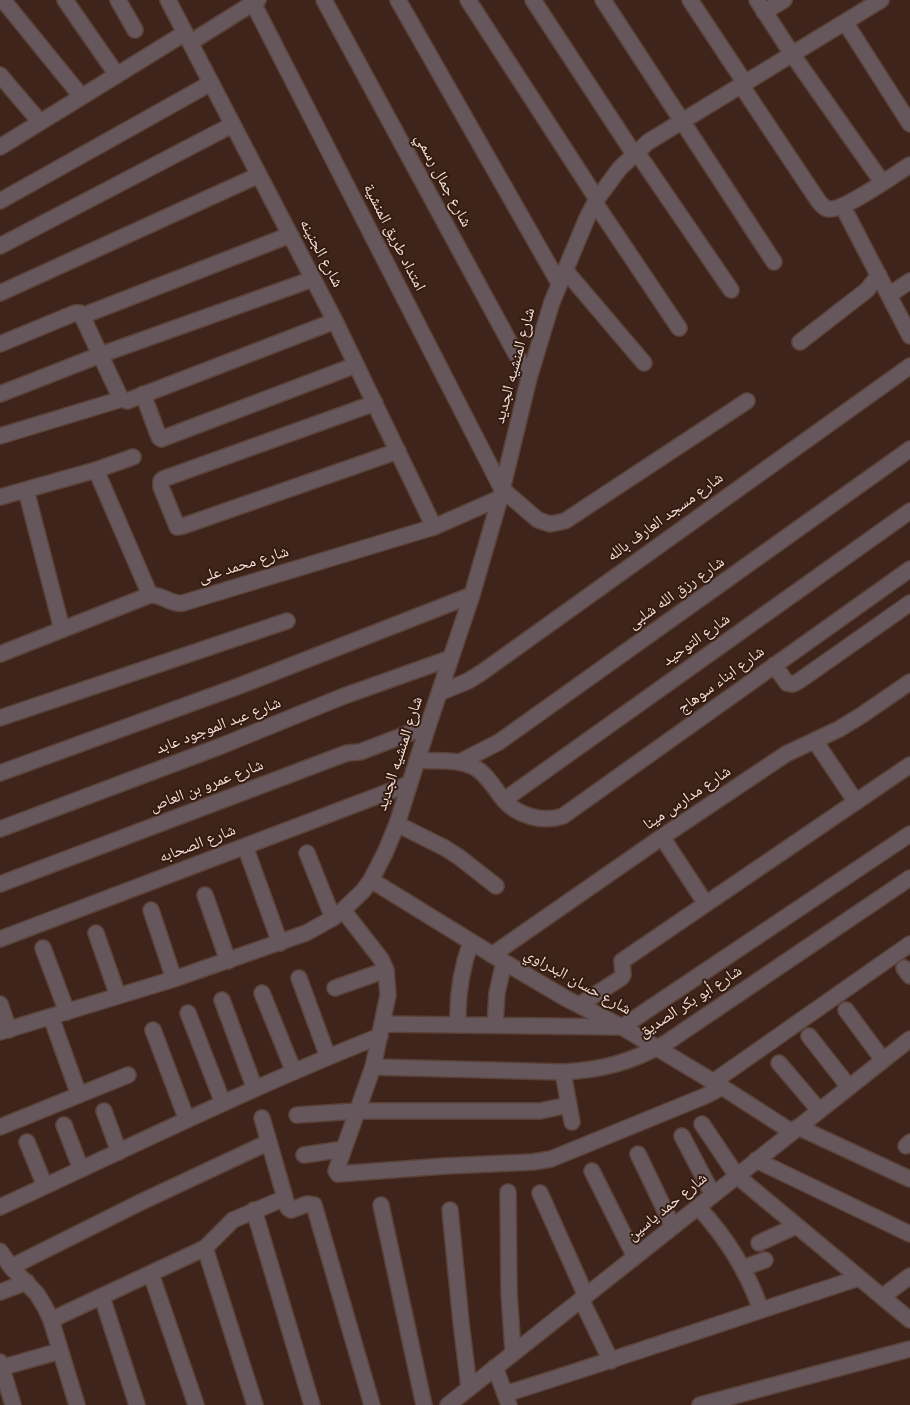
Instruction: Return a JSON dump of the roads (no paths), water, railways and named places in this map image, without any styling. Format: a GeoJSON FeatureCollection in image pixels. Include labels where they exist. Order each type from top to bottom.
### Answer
{"type":"FeatureCollection","features":[{"type":"Feature","properties":{"kind":"street"},"geometry":{"type":"LineString","coordinates":[[4,0],[82,96]]}},
{"type":"Feature","properties":{"kind":"street"},"geometry":{"type":"LineString","coordinates":[[65,0],[117,75]]}},
{"type":"Feature","properties":{"kind":"street"},"geometry":{"type":"LineString","coordinates":[[118,0],[135,30]]}},
{"type":"Feature","properties":{"kind":"street","name":"شارع الجنينه"},"geometry":{"type":"LineString","coordinates":[[168,0],[335,321],[434,527]]}},
{"type":"Feature","properties":{"kind":"street","name":"شارع جمال رسمي"},"geometry":{"type":"LineString","coordinates":[[324,0],[529,378]]}},
{"type":"Feature","properties":{"kind":"street"},"geometry":{"type":"LineString","coordinates":[[398,0],[562,277],[644,362]]}},
{"type":"Feature","properties":{"kind":"street"},"geometry":{"type":"LineString","coordinates":[[468,0],[678,328]]}},
{"type":"Feature","properties":{"kind":"street"},"geometry":{"type":"LineString","coordinates":[[533,0],[635,153],[731,290]]}},
{"type":"Feature","properties":{"kind":"street"},"geometry":{"type":"LineString","coordinates":[[603,0],[774,262]]}},
{"type":"Feature","properties":{"kind":"street"},"geometry":{"type":"LineString","coordinates":[[690,0],[823,207],[828,209],[843,207],[910,165]]}},
{"type":"Feature","properties":{"kind":"street"},"geometry":{"type":"LineString","coordinates":[[784,0],[760,6],[882,182]]}},
{"type":"Feature","properties":{"kind":"street"},"geometry":{"type":"LineString","coordinates":[[0,147],[117,75],[255,2]]}},
{"type":"Feature","properties":{"kind":"street","name":"امتداد طريق المنشية"},"geometry":{"type":"LineString","coordinates":[[255,2],[501,494]]}},
{"type":"Feature","properties":{"kind":"street","name":"شارع المنشيه الجديد"},"geometry":{"type":"LineString","coordinates":[[4,1031],[174,979],[306,933],[338,914],[362,891],[371,880],[397,824],[472,596],[501,494],[529,378],[552,302],[596,201],[608,183],[635,153],[656,136],[845,22],[873,2]]}},
{"type":"Feature","properties":{"kind":"street"},"geometry":{"type":"LineString","coordinates":[[845,22],[910,124]]}},
{"type":"Feature","properties":{"kind":"street"},"geometry":{"type":"LineString","coordinates":[[0,75],[40,122]]}},
{"type":"Feature","properties":{"kind":"street"},"geometry":{"type":"LineString","coordinates":[[0,201],[211,83]]}},
{"type":"Feature","properties":{"kind":"street"},"geometry":{"type":"LineString","coordinates":[[0,246],[232,125]]}},
{"type":"Feature","properties":{"kind":"street"},"geometry":{"type":"LineString","coordinates":[[0,293],[258,175]]}},
{"type":"Feature","properties":{"kind":"street"},"geometry":{"type":"LineString","coordinates":[[843,207],[910,336]]}},
{"type":"Feature","properties":{"kind":"street"},"geometry":{"type":"LineString","coordinates":[[82,316],[290,235]]}},
{"type":"Feature","properties":{"kind":"street"},"geometry":{"type":"LineString","coordinates":[[800,342],[867,290],[878,275]]}},
{"type":"Feature","properties":{"kind":"street"},"geometry":{"type":"LineString","coordinates":[[0,394],[100,355],[313,279]]}},
{"type":"Feature","properties":{"kind":"street"},"geometry":{"type":"LineString","coordinates":[[889,295],[910,281]]}},
{"type":"Feature","properties":{"kind":"street"},"geometry":{"type":"LineString","coordinates":[[0,344],[75,313],[80,313],[121,400]]}},
{"type":"Feature","properties":{"kind":"street"},"geometry":{"type":"LineString","coordinates":[[0,436],[121,400],[126,401],[335,321]]}},
{"type":"Feature","properties":{"kind":"street"},"geometry":{"type":"LineString","coordinates":[[142,394],[159,437],[162,439],[356,365]]}},
{"type":"Feature","properties":{"kind":"street","name":"شارع مسجد العارف بالله"},"geometry":{"type":"LineString","coordinates":[[439,693],[468,681],[481,673],[910,366]]}},
{"type":"Feature","properties":{"kind":"street"},"geometry":{"type":"LineString","coordinates":[[501,494],[538,520],[550,524],[565,521],[747,401]]}},
{"type":"Feature","properties":{"kind":"street"},"geometry":{"type":"LineString","coordinates":[[375,404],[161,481],[161,488],[176,524],[180,527],[398,451]]}},
{"type":"Feature","properties":{"kind":"street","name":"شارع رزق الله شلبى"},"geometry":{"type":"LineString","coordinates":[[460,762],[499,742],[910,449]]}},
{"type":"Feature","properties":{"kind":"street"},"geometry":{"type":"LineString","coordinates":[[0,497],[96,470],[133,457]]}},
{"type":"Feature","properties":{"kind":"street"},"geometry":{"type":"LineString","coordinates":[[0,654],[150,595],[96,470]]}},
{"type":"Feature","properties":{"kind":"street"},"geometry":{"type":"LineString","coordinates":[[26,490],[62,629]]}},
{"type":"Feature","properties":{"kind":"street","name":"شارع محمد على"},"geometry":{"type":"LineString","coordinates":[[150,595],[155,595],[172,603],[183,603],[434,527],[501,494]]}},
{"type":"Feature","properties":{"kind":"street","name":"شارع التوحيد"},"geometry":{"type":"LineString","coordinates":[[504,800],[910,511]]}},
{"type":"Feature","properties":{"kind":"street","name":"شارع ابناء سوهاج"},"geometry":{"type":"LineString","coordinates":[[504,800],[518,811],[533,817],[553,820],[563,816],[910,569]]}},
{"type":"Feature","properties":{"kind":"street"},"geometry":{"type":"LineString","coordinates":[[0,773],[221,692],[472,596]]}},
{"type":"Feature","properties":{"kind":"street"},"geometry":{"type":"LineString","coordinates":[[774,665],[787,683],[793,684],[910,603]]}},
{"type":"Feature","properties":{"kind":"street"},"geometry":{"type":"LineString","coordinates":[[0,718],[287,621]]}},
{"type":"Feature","properties":{"kind":"street","name":"شارع عبد الموجود عابد"},"geometry":{"type":"LineString","coordinates":[[0,829],[221,746],[344,696],[451,658]]}},
{"type":"Feature","properties":{"kind":"street","name":"شارع مدارس مينا"},"geometry":{"type":"LineString","coordinates":[[498,958],[662,837],[786,754],[815,741],[862,715],[910,682]]}},
{"type":"Feature","properties":{"kind":"street","name":"شارع عمرو بن العاص"},"geometry":{"type":"LineString","coordinates":[[0,884],[347,752],[360,752],[428,726]]}},
{"type":"Feature","properties":{"kind":"street"},"geometry":{"type":"LineString","coordinates":[[815,741],[856,802]]}},
{"type":"Feature","properties":{"kind":"street"},"geometry":{"type":"LineString","coordinates":[[417,760],[460,762],[476,768],[488,778],[504,800]]}},
{"type":"Feature","properties":{"kind":"street"},"geometry":{"type":"LineString","coordinates":[[579,1005],[621,978],[623,974],[622,961],[910,765]]}},
{"type":"Feature","properties":{"kind":"street","name":"شارع الصحابه"},"geometry":{"type":"LineString","coordinates":[[0,939],[409,784]]}},
{"type":"Feature","properties":{"kind":"street"},"geometry":{"type":"LineString","coordinates":[[397,824],[452,852],[496,886]]}},
{"type":"Feature","properties":{"kind":"street"},"geometry":{"type":"LineString","coordinates":[[0,1207],[223,1103],[328,1057],[381,1030],[458,1025],[622,1027],[910,834]]}},
{"type":"Feature","properties":{"kind":"street"},"geometry":{"type":"LineString","coordinates":[[662,837],[706,904]]}},
{"type":"Feature","properties":{"kind":"street"},"geometry":{"type":"LineString","coordinates":[[245,846],[280,943]]}},
{"type":"Feature","properties":{"kind":"street"},"geometry":{"type":"LineString","coordinates":[[307,853],[338,914],[381,959],[386,970],[388,995],[381,1030],[372,1067],[336,1171],[338,1174],[454,1165],[532,1162],[551,1159],[679,1107],[718,1085],[910,944]]}},
{"type":"Feature","properties":{"kind":"street","name":"شارع أبو بكر الصديق"},"geometry":{"type":"LineString","coordinates":[[372,1067],[563,1072],[606,1067],[629,1061],[656,1048],[910,878]]}},
{"type":"Feature","properties":{"kind":"street","name":"شارع حسان البدراوي"},"geometry":{"type":"LineString","coordinates":[[371,880],[498,958],[579,1005],[622,1027],[795,1130],[910,1179]]}},
{"type":"Feature","properties":{"kind":"street"},"geometry":{"type":"LineString","coordinates":[[204,894],[228,961]]}},
{"type":"Feature","properties":{"kind":"street"},"geometry":{"type":"LineString","coordinates":[[151,910],[174,979]]}},
{"type":"Feature","properties":{"kind":"street"},"geometry":{"type":"LineString","coordinates":[[96,933],[118,996]]}},
{"type":"Feature","properties":{"kind":"street"},"geometry":{"type":"LineString","coordinates":[[458,1025],[459,991],[465,958],[471,942]]}},
{"type":"Feature","properties":{"kind":"street"},"geometry":{"type":"LineString","coordinates":[[43,948],[67,1012]]}},
{"type":"Feature","properties":{"kind":"street"},"geometry":{"type":"LineString","coordinates":[[495,1025],[498,958]]}},
{"type":"Feature","properties":{"kind":"street"},"geometry":{"type":"LineString","coordinates":[[335,988],[386,970]]}},
{"type":"Feature","properties":{"kind":"street"},"geometry":{"type":"LineString","coordinates":[[299,978],[328,1057]]}},
{"type":"Feature","properties":{"kind":"street"},"geometry":{"type":"LineString","coordinates":[[262,993],[294,1072]]}},
{"type":"Feature","properties":{"kind":"street"},"geometry":{"type":"LineString","coordinates":[[222,1000],[255,1089]]}},
{"type":"Feature","properties":{"kind":"street"},"geometry":{"type":"LineString","coordinates":[[0,1004],[4,1031]]}},
{"type":"Feature","properties":{"kind":"street"},"geometry":{"type":"LineString","coordinates":[[846,1010],[883,1060]]}},
{"type":"Feature","properties":{"kind":"street"},"geometry":{"type":"LineString","coordinates":[[188,1013],[223,1103]]}},
{"type":"Feature","properties":{"kind":"street"},"geometry":{"type":"LineString","coordinates":[[51,1017],[79,1095]]}},
{"type":"Feature","properties":{"kind":"street"},"geometry":{"type":"LineString","coordinates":[[153,1030],[187,1120]]}},
{"type":"Feature","properties":{"kind":"street"},"geometry":{"type":"LineString","coordinates":[[809,1036],[849,1087]]}},
{"type":"Feature","properties":{"kind":"street","name":"شارع حمد ياسين"},"geometry":{"type":"LineString","coordinates":[[451,1404],[513,1352],[910,1039]]}},
{"type":"Feature","properties":{"kind":"street"},"geometry":{"type":"LineString","coordinates":[[779,1063],[819,1110]]}},
{"type":"Feature","properties":{"kind":"street"},"geometry":{"type":"LineString","coordinates":[[563,1072],[572,1122]]}},
{"type":"Feature","properties":{"kind":"street"},"geometry":{"type":"LineString","coordinates":[[1,1125],[128,1075]]}},
{"type":"Feature","properties":{"kind":"street"},"geometry":{"type":"LineString","coordinates":[[297,1115],[357,1110],[540,1111],[568,1105]]}},
{"type":"Feature","properties":{"kind":"street"},"geometry":{"type":"LineString","coordinates":[[104,1111],[119,1152]]}},
{"type":"Feature","properties":{"kind":"street"},"geometry":{"type":"LineString","coordinates":[[262,1118],[288,1204]]}},
{"type":"Feature","properties":{"kind":"street"},"geometry":{"type":"LineString","coordinates":[[64,1124],[81,1169]]}},
{"type":"Feature","properties":{"kind":"street"},"geometry":{"type":"LineString","coordinates":[[702,1124],[737,1176],[910,1320]]}},
{"type":"Feature","properties":{"kind":"street"},"geometry":{"type":"LineString","coordinates":[[682,1136],[713,1195]]}},
{"type":"Feature","properties":{"kind":"street"},"geometry":{"type":"LineString","coordinates":[[27,1142],[45,1186]]}},
{"type":"Feature","properties":{"kind":"street"},"geometry":{"type":"LineString","coordinates":[[12,1268],[141,1202],[269,1142]]}},
{"type":"Feature","properties":{"kind":"street"},"geometry":{"type":"LineString","coordinates":[[304,1155],[344,1149]]}},
{"type":"Feature","properties":{"kind":"street"},"geometry":{"type":"LineString","coordinates":[[638,1154],[673,1227]]}},
{"type":"Feature","properties":{"kind":"street"},"geometry":{"type":"LineString","coordinates":[[756,1160],[910,1234]]}},
{"type":"Feature","properties":{"kind":"street"},"geometry":{"type":"LineString","coordinates":[[592,1171],[635,1257]]}},
{"type":"Feature","properties":{"kind":"street"},"geometry":{"type":"LineString","coordinates":[[508,1192],[509,1292],[513,1352]]}},
{"type":"Feature","properties":{"kind":"street"},"geometry":{"type":"LineString","coordinates":[[540,1193],[611,1361]]}},
{"type":"Feature","properties":{"kind":"street"},"geometry":{"type":"LineString","coordinates":[[51,1320],[205,1248],[233,1220],[254,1210],[288,1204],[312,1203],[372,1405]]}},
{"type":"Feature","properties":{"kind":"street"},"geometry":{"type":"LineString","coordinates":[[382,1205],[424,1405]]}},
{"type":"Feature","properties":{"kind":"street"},"geometry":{"type":"LineString","coordinates":[[698,1207],[723,1236],[743,1268],[761,1310]]}},
{"type":"Feature","properties":{"kind":"street"},"geometry":{"type":"LineString","coordinates":[[254,1210],[312,1405]]}},
{"type":"Feature","properties":{"kind":"street"},"geometry":{"type":"LineString","coordinates":[[450,1210],[469,1388]]}},
{"type":"Feature","properties":{"kind":"street"},"geometry":{"type":"LineString","coordinates":[[760,1244],[796,1226]]}},
{"type":"Feature","properties":{"kind":"street"},"geometry":{"type":"LineString","coordinates":[[205,1248],[255,1405]]}},
{"type":"Feature","properties":{"kind":"street"},"geometry":{"type":"LineString","coordinates":[[0,1251],[45,1306],[77,1405]]}},
{"type":"Feature","properties":{"kind":"street"},"geometry":{"type":"LineString","coordinates":[[743,1268],[765,1260]]}},
{"type":"Feature","properties":{"kind":"street"},"geometry":{"type":"LineString","coordinates":[[151,1274],[196,1405]]}},
{"type":"Feature","properties":{"kind":"street"},"geometry":{"type":"LineString","coordinates":[[882,1297],[910,1276]]}},
{"type":"Feature","properties":{"kind":"street"},"geometry":{"type":"LineString","coordinates":[[495,1367],[507,1399],[611,1361],[859,1278]]}},
{"type":"Feature","properties":{"kind":"street"},"geometry":{"type":"LineString","coordinates":[[0,1292],[27,1282]]}},
{"type":"Feature","properties":{"kind":"street"},"geometry":{"type":"LineString","coordinates":[[102,1297],[137,1405]]}},
{"type":"Feature","properties":{"kind":"street"},"geometry":{"type":"LineString","coordinates":[[700,1405],[910,1349]]}},
{"type":"Feature","properties":{"kind":"street"},"geometry":{"type":"LineString","coordinates":[[13,1405],[0,1366],[60,1351]]}}]}
